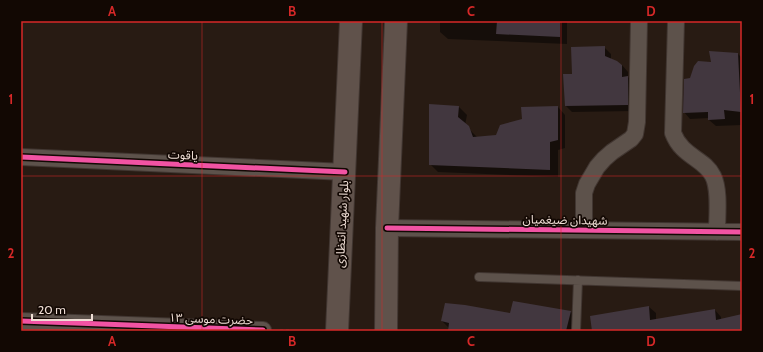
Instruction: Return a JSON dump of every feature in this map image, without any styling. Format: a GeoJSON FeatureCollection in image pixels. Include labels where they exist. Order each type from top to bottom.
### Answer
{"type":"FeatureCollection","features":[{"type":"Feature","properties":{"kind":"main road","name":"بلوار شهید انتظاری"},"geometry":{"type":"LineString","coordinates":[[337,331],[350,21]]}},
{"type":"Feature","properties":{"kind":"main road"},"geometry":{"type":"LineString","coordinates":[[386,331],[387,228],[396,21]]}},
{"type":"Feature","properties":{"kind":"street"},"geometry":{"type":"LineString","coordinates":[[584,230],[584,193],[591,176],[597,167],[612,152],[631,139],[635,134],[637,122],[639,21]]}},
{"type":"Feature","properties":{"kind":"street"},"geometry":{"type":"LineString","coordinates":[[676,21],[673,133],[683,150],[699,161],[714,177],[716,186],[717,232]]}},
{"type":"Feature","properties":{"kind":"street","name":"یاقوت"},"geometry":{"type":"LineString","coordinates":[[21,157],[344,172]]}},
{"type":"Feature","properties":{"kind":"street","name":"شهیدان ضیغمیان"},"geometry":{"type":"LineString","coordinates":[[387,228],[742,232]]}},
{"type":"Feature","properties":{"kind":"street","name":"حضرت موسی ۱۳"},"geometry":{"type":"LineString","coordinates":[[21,321],[110,328],[263,330]]}},
{"type":"Feature","properties":{"kind":"lane"},"geometry":{"type":"LineString","coordinates":[[479,277],[742,286]]}},
{"type":"Feature","properties":{"kind":"lane"},"geometry":{"type":"LineString","coordinates":[[576,331],[578,280]]}},
{"type":"Feature","properties":{"kind":"building"},"geometry":{"type":"Polygon","coordinates":[[[497,21],[560,21],[560,37],[496,34],[497,21]]]}},
{"type":"Feature","properties":{"kind":"building"},"geometry":{"type":"Polygon","coordinates":[[[605,46],[605,56],[622,65],[622,77],[628,76],[628,105],[565,106],[563,74],[572,74],[571,47],[605,46]]]}},
{"type":"Feature","properties":{"kind":"building"},"geometry":{"type":"Polygon","coordinates":[[[709,51],[738,53],[741,112],[724,110],[725,119],[708,120],[708,112],[683,113],[684,79],[690,78],[694,66],[698,61],[711,62],[709,51]]]}},
{"type":"Feature","properties":{"kind":"building"},"geometry":{"type":"Polygon","coordinates":[[[429,104],[459,106],[458,117],[469,126],[473,137],[496,135],[500,125],[522,119],[521,107],[558,106],[558,140],[550,142],[550,170],[429,165],[429,104]]]}},
{"type":"Feature","properties":{"kind":"building"},"geometry":{"type":"Polygon","coordinates":[[[513,301],[571,311],[566,331],[448,331],[449,323],[441,321],[445,303],[510,313],[513,301]]]}},
{"type":"Feature","properties":{"kind":"building"},"geometry":{"type":"Polygon","coordinates":[[[649,306],[650,320],[715,309],[716,320],[742,314],[742,331],[592,331],[590,316],[649,306]]]}},
{"type":"Feature","properties":{"kind":"cycle path"},"geometry":{"type":"LineString","coordinates":[[21,157],[345,172]]}},
{"type":"Feature","properties":{"kind":"cycle path"},"geometry":{"type":"LineString","coordinates":[[387,228],[742,232]]}},
{"type":"Feature","properties":{"kind":"cycle path"},"geometry":{"type":"LineString","coordinates":[[21,321],[263,330]]}}]}
